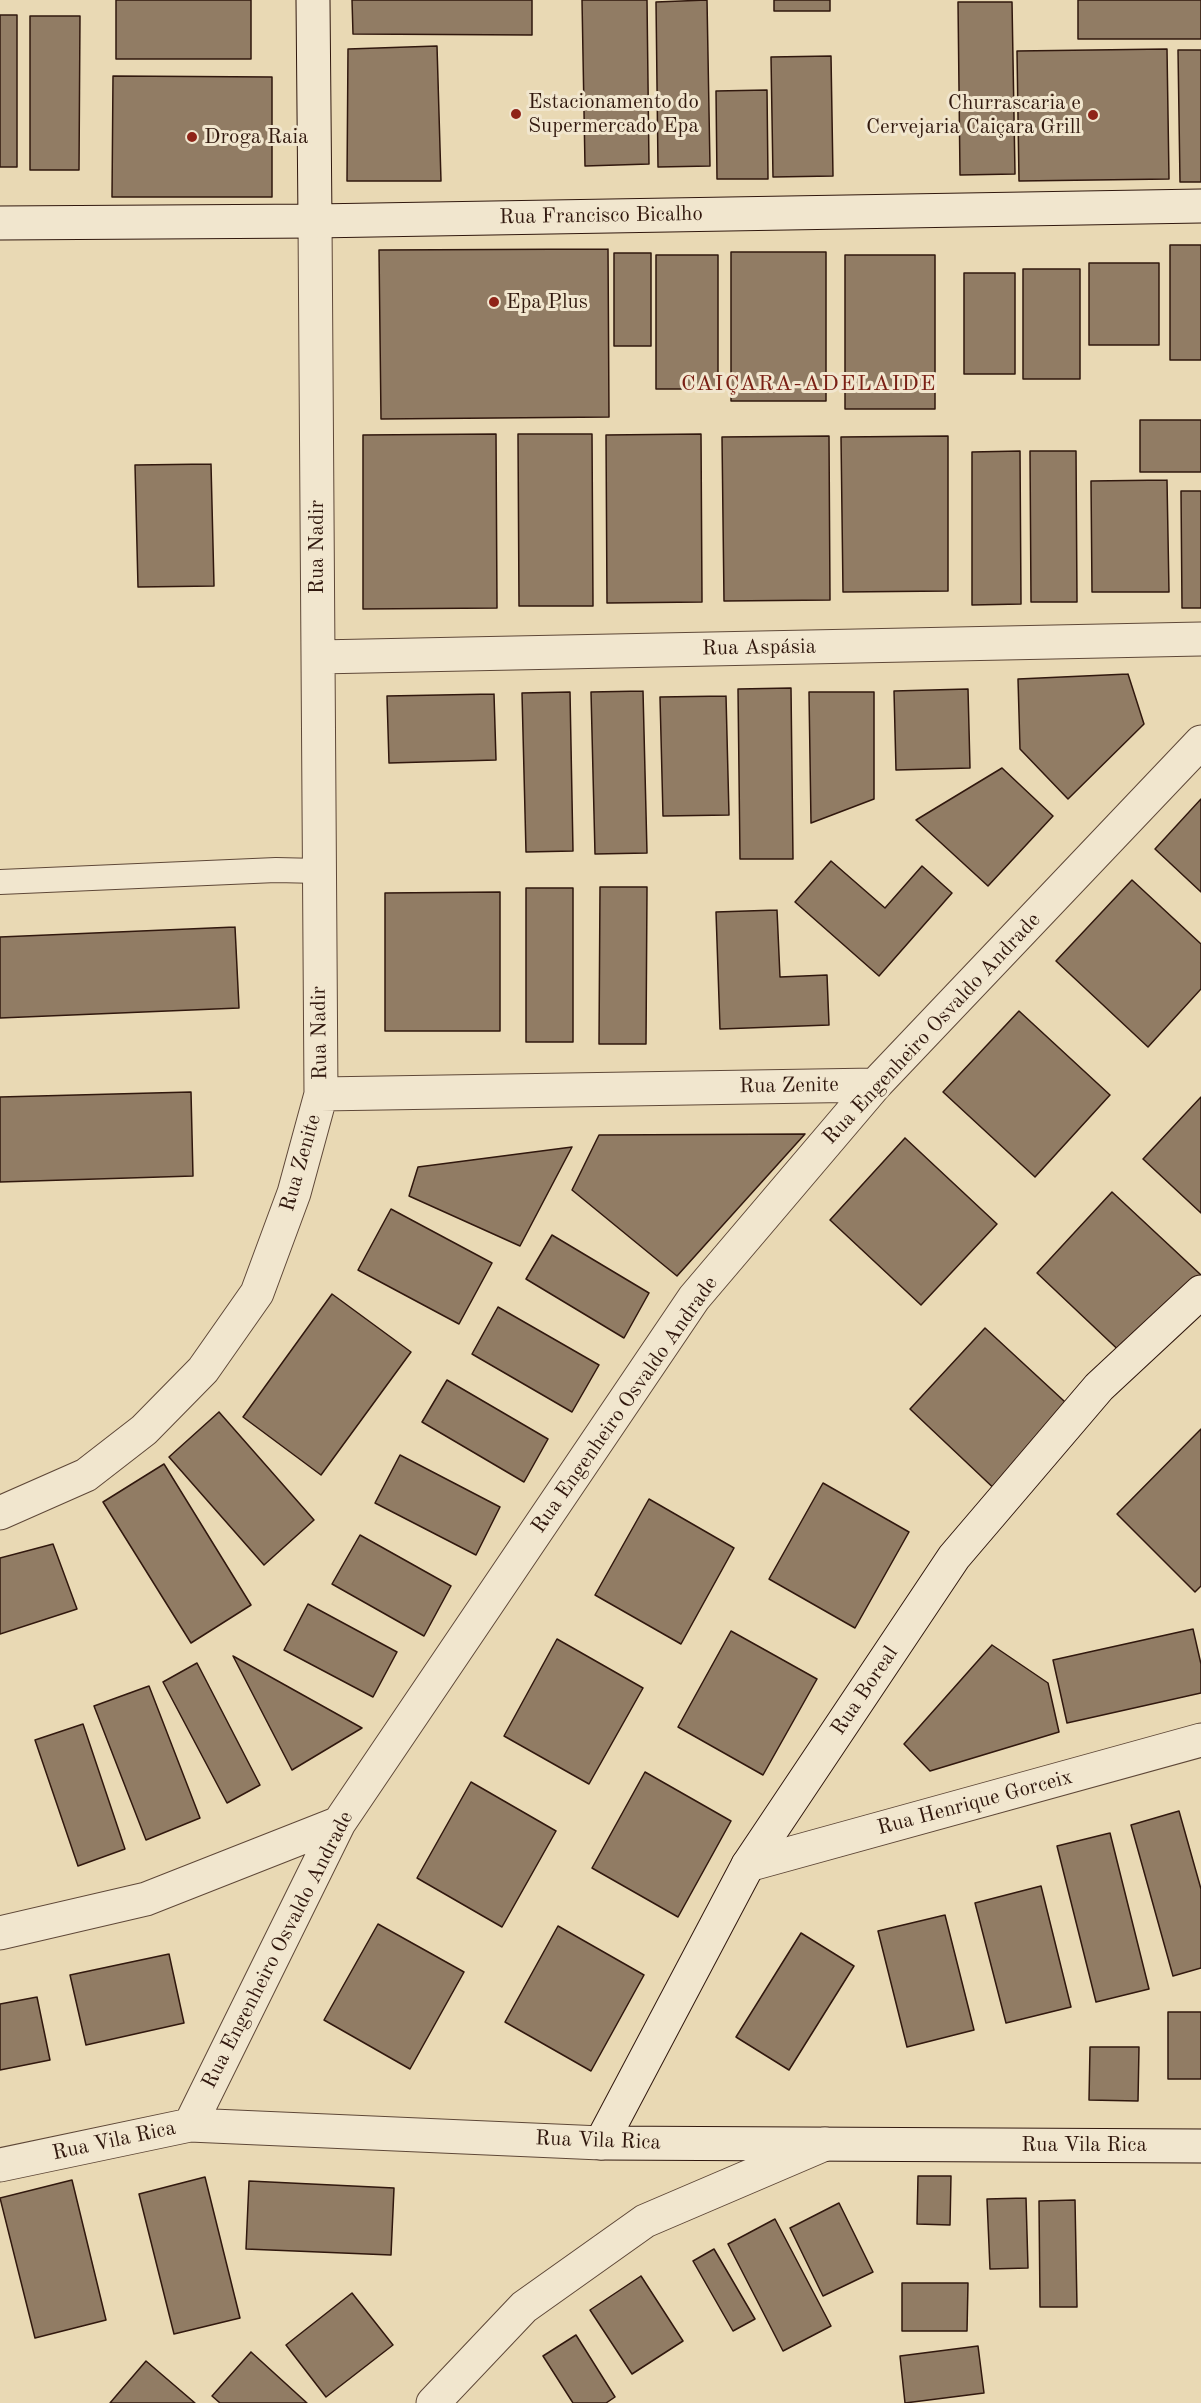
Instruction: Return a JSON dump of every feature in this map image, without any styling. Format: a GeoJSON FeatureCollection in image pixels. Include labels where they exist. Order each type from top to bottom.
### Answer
{"type":"FeatureCollection","features":[{"type":"Feature","properties":{"kind":"street","name":"Rua Nadir"},"geometry":{"type":"LineString","coordinates":[[313,0],[321,1094]]}},
{"type":"Feature","properties":{"kind":"street","name":"Rua Francisco Bicalho"},"geometry":{"type":"LineString","coordinates":[[0,223],[1201,206]]}},
{"type":"Feature","properties":{"kind":"street","name":"Rua Aspásia"},"geometry":{"type":"LineString","coordinates":[[318,657],[1201,639]]}},
{"type":"Feature","properties":{"kind":"street","name":"Rua Engenheiro Osvaldo Andrade"},"geometry":{"type":"LineString","coordinates":[[190,2125],[339,1823],[694,1298],[875,1085],[1201,742]]}},
{"type":"Feature","properties":{"kind":"street","name":"Rua Zenite"},"geometry":{"type":"LineString","coordinates":[[0,1513],[86,1475],[144,1430],[203,1370],[257,1293],[294,1193],[321,1094],[875,1085]]}},
{"type":"Feature","properties":{"kind":"street","name":"Rua Boreal"},"geometry":{"type":"LineString","coordinates":[[601,2143],[748,1865],[954,1557],[1099,1387],[1201,1292]]}},
{"type":"Feature","properties":{"kind":"street","name":"Rua Henrique Gorceix"},"geometry":{"type":"LineString","coordinates":[[748,1865],[1201,1740]]}},
{"type":"Feature","properties":{"kind":"street"},"geometry":{"type":"LineString","coordinates":[[0,1933],[146,1899],[339,1823]]}},
{"type":"Feature","properties":{"kind":"street","name":"Rua Vila Rica"},"geometry":{"type":"LineString","coordinates":[[0,2165],[190,2125],[601,2143],[1201,2146]]}},
{"type":"Feature","properties":{"kind":"street"},"geometry":{"type":"LineString","coordinates":[[433,2403],[524,2307],[645,2221],[825,2144]]}},
{"type":"Feature","properties":{"kind":"lane"},"geometry":{"type":"LineString","coordinates":[[0,882],[276,870],[319,872]]}},
{"type":"Feature","properties":{"kind":"building"},"geometry":{"type":"Polygon","coordinates":[[[116,0],[251,0],[251,59],[116,59],[116,0]]]}},
{"type":"Feature","properties":{"kind":"building"},"geometry":{"type":"Polygon","coordinates":[[[352,0],[532,0],[532,35],[353,34],[352,0]]]}},
{"type":"Feature","properties":{"kind":"building"},"geometry":{"type":"Polygon","coordinates":[[[582,0],[647,0],[649,164],[585,166],[582,0]]]}},
{"type":"Feature","properties":{"kind":"building"},"geometry":{"type":"Polygon","coordinates":[[[707,0],[710,166],[658,167],[656,2],[707,0]]]}},
{"type":"Feature","properties":{"kind":"building"},"geometry":{"type":"Polygon","coordinates":[[[774,0],[830,0],[830,11],[774,11],[774,0]]]}},
{"type":"Feature","properties":{"kind":"building"},"geometry":{"type":"Polygon","coordinates":[[[1078,0],[1201,0],[1201,39],[1078,39],[1078,0]]]}},
{"type":"Feature","properties":{"kind":"building"},"geometry":{"type":"Polygon","coordinates":[[[958,2],[1012,2],[1015,174],[960,175],[958,2]]]}},
{"type":"Feature","properties":{"kind":"building"},"geometry":{"type":"Polygon","coordinates":[[[0,15],[17,15],[17,167],[0,167],[0,15]]]}},
{"type":"Feature","properties":{"kind":"building"},"geometry":{"type":"Polygon","coordinates":[[[30,16],[80,16],[79,170],[30,170],[30,16]]]}},
{"type":"Feature","properties":{"kind":"building"},"geometry":{"type":"Polygon","coordinates":[[[437,46],[441,181],[347,181],[348,49],[437,46]]]}},
{"type":"Feature","properties":{"kind":"building","name":"Churrascaria e Cervejaria Caiçara Grill"},"geometry":{"type":"Polygon","coordinates":[[[1167,49],[1169,179],[1019,181],[1017,51],[1167,49]]]}},
{"type":"Feature","properties":{"kind":"building"},"geometry":{"type":"Polygon","coordinates":[[[1178,50],[1201,50],[1201,182],[1180,182],[1178,50]]]}},
{"type":"Feature","properties":{"kind":"building"},"geometry":{"type":"Polygon","coordinates":[[[831,56],[833,176],[773,177],[771,57],[831,56]]]}},
{"type":"Feature","properties":{"kind":"building","name":"Droga Raia"},"geometry":{"type":"Polygon","coordinates":[[[113,76],[272,77],[272,197],[112,197],[113,76]]]}},
{"type":"Feature","properties":{"kind":"building"},"geometry":{"type":"Polygon","coordinates":[[[767,90],[768,179],[717,179],[716,91],[767,90]]]}},
{"type":"Feature","properties":{"kind":"building"},"geometry":{"type":"Polygon","coordinates":[[[1170,245],[1201,245],[1201,360],[1170,360],[1170,245]]]}},
{"type":"Feature","properties":{"kind":"building","name":"Epa Plus"},"geometry":{"type":"Polygon","coordinates":[[[608,249],[609,417],[381,419],[379,250],[608,249]]]}},
{"type":"Feature","properties":{"kind":"building"},"geometry":{"type":"Polygon","coordinates":[[[731,252],[826,252],[826,401],[731,401],[731,252]]]}},
{"type":"Feature","properties":{"kind":"building"},"geometry":{"type":"Polygon","coordinates":[[[614,253],[651,253],[651,346],[614,346],[614,253]]]}},
{"type":"Feature","properties":{"kind":"building"},"geometry":{"type":"Polygon","coordinates":[[[656,255],[718,255],[718,389],[656,389],[656,255]]]}},
{"type":"Feature","properties":{"kind":"building"},"geometry":{"type":"Polygon","coordinates":[[[845,255],[935,255],[935,409],[845,409],[845,255]]]}},
{"type":"Feature","properties":{"kind":"building"},"geometry":{"type":"Polygon","coordinates":[[[1089,263],[1159,263],[1159,345],[1089,345],[1089,263]]]}},
{"type":"Feature","properties":{"kind":"building"},"geometry":{"type":"Polygon","coordinates":[[[1023,269],[1080,269],[1080,379],[1023,379],[1023,269]]]}},
{"type":"Feature","properties":{"kind":"building"},"geometry":{"type":"Polygon","coordinates":[[[964,273],[1015,273],[1015,374],[964,374],[964,273]]]}},
{"type":"Feature","properties":{"kind":"building"},"geometry":{"type":"Polygon","coordinates":[[[1140,420],[1201,420],[1201,472],[1140,472],[1140,420]]]}},
{"type":"Feature","properties":{"kind":"building"},"geometry":{"type":"Polygon","coordinates":[[[496,434],[497,608],[363,609],[363,435],[496,434]]]}},
{"type":"Feature","properties":{"kind":"building"},"geometry":{"type":"Polygon","coordinates":[[[518,434],[592,434],[593,606],[519,606],[518,434]]]}},
{"type":"Feature","properties":{"kind":"building"},"geometry":{"type":"Polygon","coordinates":[[[701,434],[702,602],[607,603],[606,435],[701,434]]]}},
{"type":"Feature","properties":{"kind":"building"},"geometry":{"type":"Polygon","coordinates":[[[829,436],[830,600],[724,601],[722,437],[829,436]]]}},
{"type":"Feature","properties":{"kind":"building"},"geometry":{"type":"Polygon","coordinates":[[[948,436],[948,591],[843,592],[841,437],[948,436]]]}},
{"type":"Feature","properties":{"kind":"building"},"geometry":{"type":"Polygon","coordinates":[[[1020,451],[1021,604],[972,605],[972,452],[1020,451]]]}},
{"type":"Feature","properties":{"kind":"building"},"geometry":{"type":"Polygon","coordinates":[[[1030,451],[1076,451],[1077,602],[1031,602],[1030,451]]]}},
{"type":"Feature","properties":{"kind":"building"},"geometry":{"type":"Polygon","coordinates":[[[211,464],[214,586],[138,587],[135,465],[211,464]]]}},
{"type":"Feature","properties":{"kind":"building"},"geometry":{"type":"Polygon","coordinates":[[[1167,480],[1169,592],[1092,592],[1091,481],[1167,480]]]}},
{"type":"Feature","properties":{"kind":"building"},"geometry":{"type":"Polygon","coordinates":[[[1181,491],[1201,491],[1201,608],[1182,608],[1181,491]]]}},
{"type":"Feature","properties":{"kind":"building"},"geometry":{"type":"Polygon","coordinates":[[[1128,674],[1144,724],[1068,799],[1020,749],[1018,679],[1128,674]]]}},
{"type":"Feature","properties":{"kind":"building"},"geometry":{"type":"Polygon","coordinates":[[[791,688],[793,859],[740,859],[738,689],[791,688]]]}},
{"type":"Feature","properties":{"kind":"building"},"geometry":{"type":"Polygon","coordinates":[[[968,689],[970,768],[896,770],[894,691],[968,689]]]}},
{"type":"Feature","properties":{"kind":"building"},"geometry":{"type":"Polygon","coordinates":[[[643,691],[647,853],[595,854],[591,692],[643,691]]]}},
{"type":"Feature","properties":{"kind":"building"},"geometry":{"type":"Polygon","coordinates":[[[570,692],[573,851],[526,852],[522,693],[570,692]]]}},
{"type":"Feature","properties":{"kind":"building"},"geometry":{"type":"Polygon","coordinates":[[[809,692],[874,692],[874,799],[811,823],[809,692]]]}},
{"type":"Feature","properties":{"kind":"building"},"geometry":{"type":"Polygon","coordinates":[[[494,694],[496,760],[389,763],[387,696],[494,694]]]}},
{"type":"Feature","properties":{"kind":"building"},"geometry":{"type":"Polygon","coordinates":[[[726,696],[729,815],[663,816],[660,697],[726,696]]]}},
{"type":"Feature","properties":{"kind":"building"},"geometry":{"type":"Polygon","coordinates":[[[1002,768],[1053,816],[988,886],[916,820],[1002,768]]]}},
{"type":"Feature","properties":{"kind":"building"},"geometry":{"type":"Polygon","coordinates":[[[1201,799],[1201,892],[1155,849],[1201,799]]]}},
{"type":"Feature","properties":{"kind":"building"},"geometry":{"type":"Polygon","coordinates":[[[831,861],[885,908],[922,866],[952,893],[879,976],[795,902],[831,861]]]}},
{"type":"Feature","properties":{"kind":"building"},"geometry":{"type":"Polygon","coordinates":[[[1132,880],[1201,944],[1201,989],[1148,1047],[1056,961],[1132,880]]]}},
{"type":"Feature","properties":{"kind":"building"},"geometry":{"type":"Polygon","coordinates":[[[600,887],[647,887],[646,1044],[599,1044],[600,887]]]}},
{"type":"Feature","properties":{"kind":"building"},"geometry":{"type":"Polygon","coordinates":[[[526,888],[573,888],[573,1042],[526,1042],[526,888]]]}},
{"type":"Feature","properties":{"kind":"building"},"geometry":{"type":"Polygon","coordinates":[[[500,892],[500,1031],[385,1031],[385,893],[500,892]]]}},
{"type":"Feature","properties":{"kind":"building"},"geometry":{"type":"Polygon","coordinates":[[[777,910],[780,977],[827,975],[829,1025],[720,1029],[716,912],[777,910]]]}},
{"type":"Feature","properties":{"kind":"building"},"geometry":{"type":"Polygon","coordinates":[[[235,927],[239,1008],[0,1018],[0,937],[235,927]]]}},
{"type":"Feature","properties":{"kind":"building"},"geometry":{"type":"Polygon","coordinates":[[[1019,1011],[1110,1095],[1035,1177],[943,1092],[1019,1011]]]}},
{"type":"Feature","properties":{"kind":"building"},"geometry":{"type":"Polygon","coordinates":[[[191,1092],[193,1176],[0,1182],[0,1097],[191,1092]]]}},
{"type":"Feature","properties":{"kind":"building"},"geometry":{"type":"Polygon","coordinates":[[[1201,1097],[1201,1213],[1143,1159],[1201,1097]]]}},
{"type":"Feature","properties":{"kind":"building"},"geometry":{"type":"Polygon","coordinates":[[[805,1134],[677,1276],[572,1190],[599,1135],[805,1134]]]}},
{"type":"Feature","properties":{"kind":"building"},"geometry":{"type":"Polygon","coordinates":[[[905,1138],[997,1224],[921,1305],[830,1220],[905,1138]]]}},
{"type":"Feature","properties":{"kind":"building"},"geometry":{"type":"Polygon","coordinates":[[[572,1147],[520,1246],[409,1196],[418,1167],[572,1147]]]}},
{"type":"Feature","properties":{"kind":"building"},"geometry":{"type":"Polygon","coordinates":[[[1112,1192],[1201,1275],[1201,1279],[1128,1359],[1037,1273],[1112,1192]]]}},
{"type":"Feature","properties":{"kind":"building"},"geometry":{"type":"Polygon","coordinates":[[[391,1209],[492,1263],[459,1324],[358,1270],[391,1209]]]}},
{"type":"Feature","properties":{"kind":"building"},"geometry":{"type":"Polygon","coordinates":[[[552,1235],[649,1293],[624,1338],[526,1279],[552,1235]]]}},
{"type":"Feature","properties":{"kind":"building"},"geometry":{"type":"Polygon","coordinates":[[[332,1294],[411,1352],[321,1475],[243,1417],[332,1294]]]}},
{"type":"Feature","properties":{"kind":"building"},"geometry":{"type":"Polygon","coordinates":[[[498,1307],[599,1365],[572,1412],[472,1354],[498,1307]]]}},
{"type":"Feature","properties":{"kind":"building"},"geometry":{"type":"Polygon","coordinates":[[[985,1328],[1077,1413],[1001,1495],[910,1409],[985,1328]]]}},
{"type":"Feature","properties":{"kind":"building"},"geometry":{"type":"Polygon","coordinates":[[[447,1380],[548,1439],[524,1482],[422,1422],[447,1380]]]}},
{"type":"Feature","properties":{"kind":"building"},"geometry":{"type":"Polygon","coordinates":[[[219,1412],[314,1520],[264,1565],[169,1457],[219,1412]]]}},
{"type":"Feature","properties":{"kind":"building"},"geometry":{"type":"Polygon","coordinates":[[[1201,1429],[1201,1586],[1195,1592],[1117,1514],[1201,1429]]]}},
{"type":"Feature","properties":{"kind":"building"},"geometry":{"type":"Polygon","coordinates":[[[400,1455],[500,1507],[476,1555],[375,1503],[400,1455]]]}},
{"type":"Feature","properties":{"kind":"building"},"geometry":{"type":"Polygon","coordinates":[[[164,1464],[251,1605],[191,1643],[103,1502],[164,1464]]]}},
{"type":"Feature","properties":{"kind":"building"},"geometry":{"type":"Polygon","coordinates":[[[823,1483],[909,1532],[855,1628],[769,1579],[823,1483]]]}},
{"type":"Feature","properties":{"kind":"building"},"geometry":{"type":"Polygon","coordinates":[[[649,1499],[734,1548],[681,1644],[595,1595],[649,1499]]]}},
{"type":"Feature","properties":{"kind":"building"},"geometry":{"type":"Polygon","coordinates":[[[360,1535],[451,1586],[424,1636],[332,1584],[360,1535]]]}},
{"type":"Feature","properties":{"kind":"building"},"geometry":{"type":"Polygon","coordinates":[[[53,1544],[77,1609],[0,1634],[0,1558],[53,1544]]]}},
{"type":"Feature","properties":{"kind":"building"},"geometry":{"type":"Polygon","coordinates":[[[308,1604],[397,1652],[373,1697],[284,1650],[308,1604]]]}},
{"type":"Feature","properties":{"kind":"building"},"geometry":{"type":"Polygon","coordinates":[[[1193,1629],[1201,1664],[1201,1693],[1067,1723],[1053,1660],[1193,1629]]]}},
{"type":"Feature","properties":{"kind":"building"},"geometry":{"type":"Polygon","coordinates":[[[731,1631],[817,1679],[763,1775],[678,1727],[731,1631]]]}},
{"type":"Feature","properties":{"kind":"building"},"geometry":{"type":"Polygon","coordinates":[[[557,1639],[643,1688],[589,1784],[504,1736],[557,1639]]]}},
{"type":"Feature","properties":{"kind":"building"},"geometry":{"type":"Polygon","coordinates":[[[992,1645],[1048,1683],[1059,1732],[930,1771],[904,1744],[992,1645]]]}},
{"type":"Feature","properties":{"kind":"building"},"geometry":{"type":"Polygon","coordinates":[[[233,1656],[362,1728],[292,1770],[233,1656]]]}},
{"type":"Feature","properties":{"kind":"building"},"geometry":{"type":"Polygon","coordinates":[[[197,1663],[260,1785],[227,1803],[163,1682],[197,1663]]]}},
{"type":"Feature","properties":{"kind":"building"},"geometry":{"type":"Polygon","coordinates":[[[149,1686],[200,1818],[146,1840],[94,1706],[149,1686]]]}},
{"type":"Feature","properties":{"kind":"building"},"geometry":{"type":"Polygon","coordinates":[[[83,1724],[125,1849],[78,1866],[35,1740],[83,1724]]]}},
{"type":"Feature","properties":{"kind":"building"},"geometry":{"type":"Polygon","coordinates":[[[645,1772],[731,1821],[678,1917],[592,1868],[645,1772]]]}},
{"type":"Feature","properties":{"kind":"building"},"geometry":{"type":"Polygon","coordinates":[[[471,1782],[556,1831],[502,1927],[417,1878],[471,1782]]]}},
{"type":"Feature","properties":{"kind":"building"},"geometry":{"type":"Polygon","coordinates":[[[1179,1811],[1201,1889],[1201,1968],[1173,1976],[1131,1825],[1179,1811]]]}},
{"type":"Feature","properties":{"kind":"building"},"geometry":{"type":"Polygon","coordinates":[[[1110,1833],[1149,1989],[1096,2002],[1057,1846],[1110,1833]]]}},
{"type":"Feature","properties":{"kind":"building"},"geometry":{"type":"Polygon","coordinates":[[[1041,1886],[1071,2007],[1006,2023],[975,1903],[1041,1886]]]}},
{"type":"Feature","properties":{"kind":"building"},"geometry":{"type":"Polygon","coordinates":[[[945,1915],[974,2030],[907,2047],[878,1931],[945,1915]]]}},
{"type":"Feature","properties":{"kind":"building"},"geometry":{"type":"Polygon","coordinates":[[[378,1924],[464,1972],[410,2069],[324,2020],[378,1924]]]}},
{"type":"Feature","properties":{"kind":"building"},"geometry":{"type":"Polygon","coordinates":[[[558,1926],[644,1975],[591,2071],[505,2022],[558,1926]]]}},
{"type":"Feature","properties":{"kind":"building"},"geometry":{"type":"Polygon","coordinates":[[[801,1933],[854,1966],[789,2070],[736,2037],[801,1933]]]}},
{"type":"Feature","properties":{"kind":"building"},"geometry":{"type":"Polygon","coordinates":[[[169,1954],[184,2023],[86,2045],[70,1975],[169,1954]]]}},
{"type":"Feature","properties":{"kind":"building"},"geometry":{"type":"Polygon","coordinates":[[[37,1997],[50,2060],[0,2070],[0,2004],[37,1997]]]}},
{"type":"Feature","properties":{"kind":"building"},"geometry":{"type":"Polygon","coordinates":[[[1168,2012],[1201,2012],[1201,2079],[1168,2079],[1168,2012]]]}},
{"type":"Feature","properties":{"kind":"building"},"geometry":{"type":"Polygon","coordinates":[[[1090,2047],[1139,2047],[1138,2101],[1089,2100],[1090,2047]]]}},
{"type":"Feature","properties":{"kind":"building"},"geometry":{"type":"Polygon","coordinates":[[[918,2176],[951,2176],[950,2225],[917,2224],[918,2176]]]}},
{"type":"Feature","properties":{"kind":"building"},"geometry":{"type":"Polygon","coordinates":[[[205,2177],[240,2318],[174,2334],[139,2194],[205,2177]]]}},
{"type":"Feature","properties":{"kind":"building"},"geometry":{"type":"Polygon","coordinates":[[[72,2180],[106,2320],[35,2338],[0,2198],[72,2180]]]}},
{"type":"Feature","properties":{"kind":"building"},"geometry":{"type":"Polygon","coordinates":[[[249,2181],[394,2188],[391,2255],[246,2249],[249,2181]]]}},
{"type":"Feature","properties":{"kind":"building"},"geometry":{"type":"Polygon","coordinates":[[[1026,2198],[1028,2268],[990,2269],[987,2199],[1026,2198]]]}},
{"type":"Feature","properties":{"kind":"building"},"geometry":{"type":"Polygon","coordinates":[[[1075,2200],[1077,2307],[1040,2307],[1039,2201],[1075,2200]]]}},
{"type":"Feature","properties":{"kind":"building"},"geometry":{"type":"Polygon","coordinates":[[[839,2203],[873,2272],[823,2296],[790,2228],[839,2203]]]}},
{"type":"Feature","properties":{"kind":"building"},"geometry":{"type":"Polygon","coordinates":[[[775,2219],[831,2326],[783,2351],[728,2244],[775,2219]]]}},
{"type":"Feature","properties":{"kind":"building"},"geometry":{"type":"Polygon","coordinates":[[[714,2249],[755,2319],[733,2331],[693,2261],[714,2249]]]}},
{"type":"Feature","properties":{"kind":"building"},"geometry":{"type":"Polygon","coordinates":[[[641,2276],[683,2341],[632,2374],[590,2310],[641,2276]]]}},
{"type":"Feature","properties":{"kind":"building"},"geometry":{"type":"Polygon","coordinates":[[[902,2283],[968,2283],[967,2331],[902,2331],[902,2283]]]}},
{"type":"Feature","properties":{"kind":"building"},"geometry":{"type":"Polygon","coordinates":[[[352,2293],[393,2345],[326,2397],[286,2345],[352,2293]]]}},
{"type":"Feature","properties":{"kind":"building"},"geometry":{"type":"Polygon","coordinates":[[[576,2335],[615,2397],[606,2403],[573,2403],[543,2356],[576,2335]]]}},
{"type":"Feature","properties":{"kind":"building"},"geometry":{"type":"Polygon","coordinates":[[[978,2346],[984,2393],[905,2403],[900,2356],[978,2346]]]}},
{"type":"Feature","properties":{"kind":"building"},"geometry":{"type":"Polygon","coordinates":[[[251,2352],[307,2403],[220,2403],[212,2396],[251,2352]]]}},
{"type":"Feature","properties":{"kind":"building"},"geometry":{"type":"Polygon","coordinates":[[[146,2361],[195,2403],[110,2403],[146,2361]]]}},
{"type":"Feature","properties":{"kind":"place","name":"Estacionamento do Supermercado Epa"},"geometry":{"type":"Point","coordinates":[516,114]}},
{"type":"Feature","properties":{"kind":"place","name":"Churrascaria e Cervejaria Caiçara Grill"},"geometry":{"type":"Point","coordinates":[1093,115]}},
{"type":"Feature","properties":{"kind":"place","name":"Droga Raia"},"geometry":{"type":"Point","coordinates":[192,137]}},
{"type":"Feature","properties":{"kind":"place","name":"Epa Plus"},"geometry":{"type":"Point","coordinates":[494,302]}},
{"type":"Feature","properties":{"kind":"district","name":"CAIÇARA-ADELAIDE"},"geometry":{"type":"Point","coordinates":[809,384]}}]}
